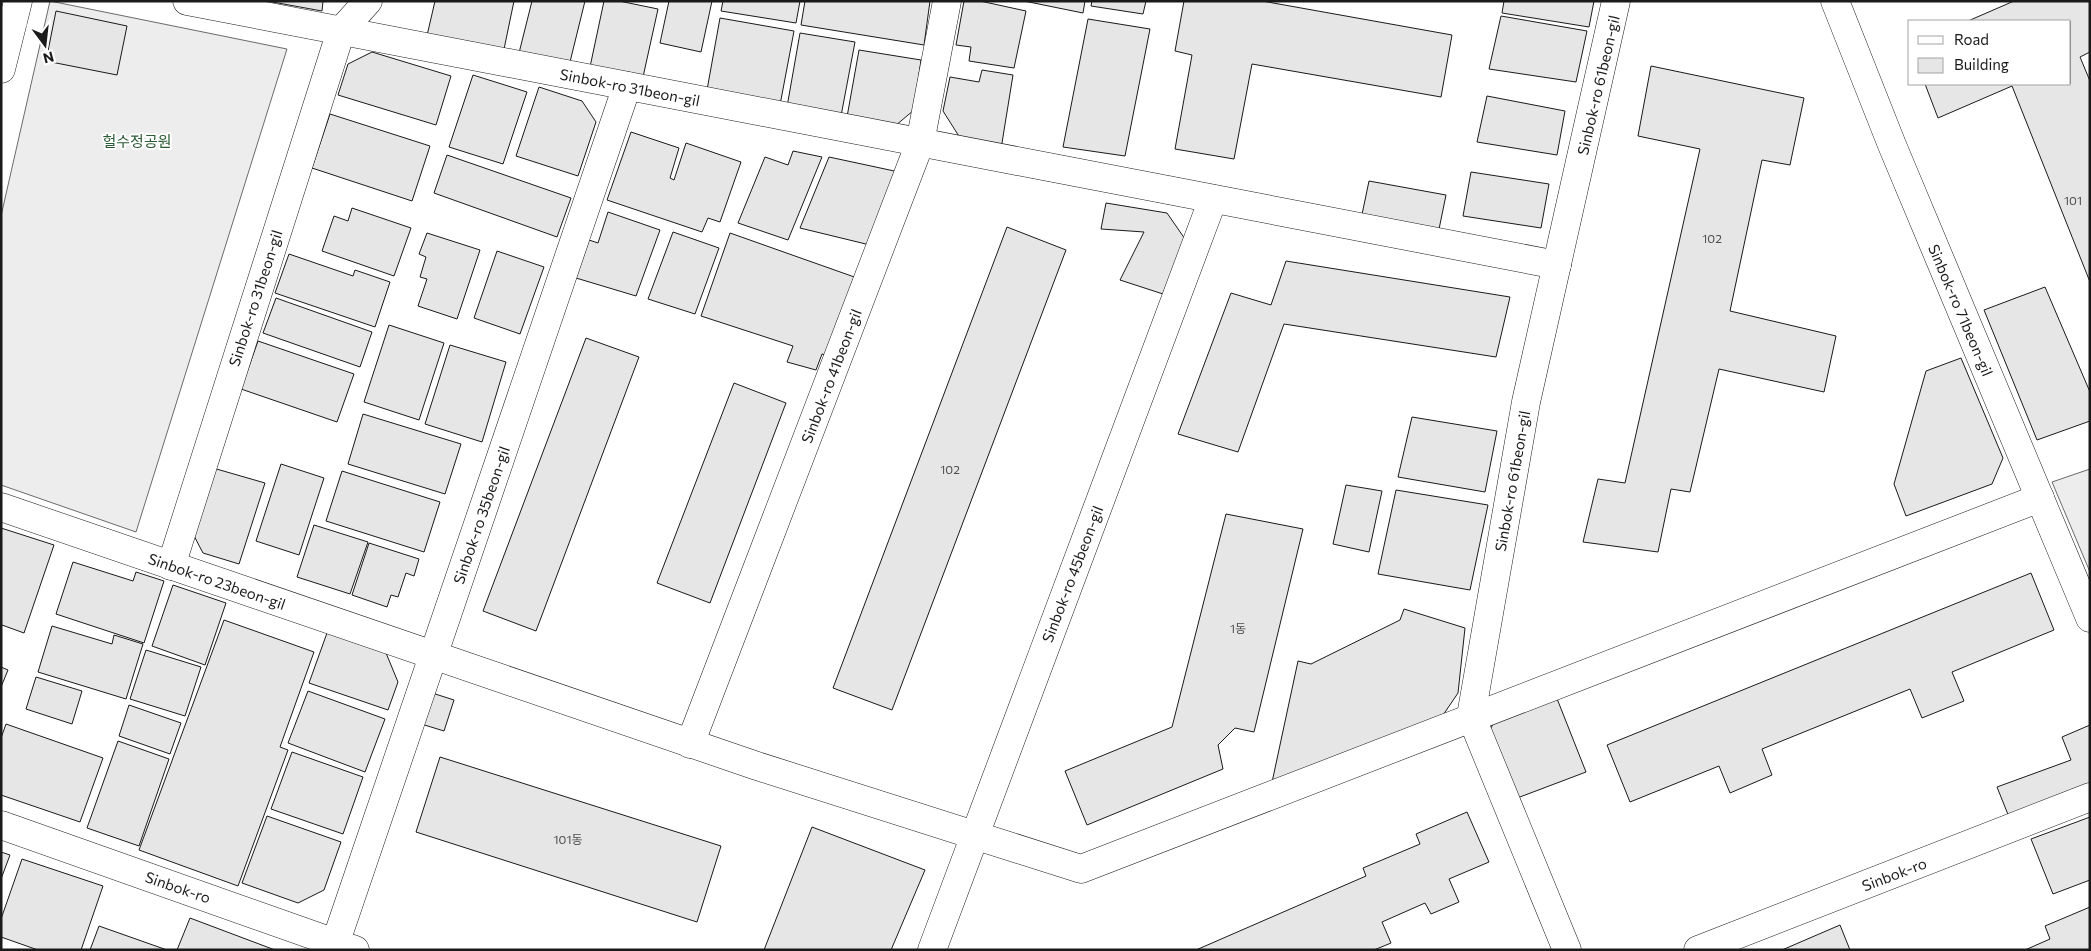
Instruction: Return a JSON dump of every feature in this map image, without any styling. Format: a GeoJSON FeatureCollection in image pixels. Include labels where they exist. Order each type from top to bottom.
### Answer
{"type":"FeatureCollection","features":[{"type":"Feature","properties":{"kind":"street"},"geometry":{"type":"LineString","coordinates":[[1,69],[18,1]]}},
{"type":"Feature","properties":{"kind":"street"},"geometry":{"type":"LineString","coordinates":[[187,1],[341,31]]}},
{"type":"Feature","properties":{"kind":"street","name":"Sinbok-ro 31beon-gil"},"geometry":{"type":"LineString","coordinates":[[171,566],[341,31],[368,1]]}},
{"type":"Feature","properties":{"kind":"street","name":"Sinbok-ro 41beon-gil"},"geometry":{"type":"LineString","coordinates":[[690,744],[920,143],[947,1]]}},
{"type":"Feature","properties":{"kind":"street","name":"Sinbok-ro 61beon-gil"},"geometry":{"type":"LineString","coordinates":[[1471,716],[1526,402],[1616,1]]}},
{"type":"Feature","properties":{"kind":"street","name":"Sinbok-ro 71beon-gil"},"geometry":{"type":"LineString","coordinates":[[1835,1],[1892,145],[2090,618]]}},
{"type":"Feature","properties":{"kind":"street","name":"Sinbok-ro 31beon-gil"},"geometry":{"type":"LineString","coordinates":[[341,31],[1557,265]]}},
{"type":"Feature","properties":{"kind":"street","name":"Sinbok-ro 35beon-gil"},"geometry":{"type":"LineString","coordinates":[[341,948],[434,655],[628,86]]}},
{"type":"Feature","properties":{"kind":"street","name":"Sinbok-ro 45beon-gil"},"geometry":{"type":"LineString","coordinates":[[932,950],[1213,199]]}},
{"type":"Feature","properties":{"kind":"street","name":"Sinbok-ro 23beon-gil"},"geometry":{"type":"LineString","coordinates":[[1,507],[690,744],[975,836],[1081,868],[2040,498]]}},
{"type":"Feature","properties":{"kind":"street"},"geometry":{"type":"LineString","coordinates":[[1471,716],[1567,950]]}},
{"type":"Feature","properties":{"kind":"street","name":"Sinbok-ro"},"geometry":{"type":"LineString","coordinates":[[1698,950],[2090,797]]}},
{"type":"Feature","properties":{"kind":"street","name":"Sinbok-ro"},"geometry":{"type":"LineString","coordinates":[[1,825],[341,948]]}},
{"type":"Feature","properties":{"kind":"shaded area","name":"헐수정공원"},"geometry":{"type":"Polygon","coordinates":[[[50,1],[287,49],[136,532],[1,485],[1,216],[50,1]]]}},
{"type":"Feature","properties":{"kind":"shaded area"},"geometry":{"type":"Polygon","coordinates":[[[2090,469],[2090,572],[2052,482],[2090,469]]]}},
{"type":"Feature","properties":{"kind":"building"},"geometry":{"type":"Polygon","coordinates":[[[267,1],[323,1],[322,11],[267,1]]]}},
{"type":"Feature","properties":{"kind":"building"},"geometry":{"type":"Polygon","coordinates":[[[435,1],[514,1],[503,54],[426,40],[435,1]]]}},
{"type":"Feature","properties":{"kind":"building"},"geometry":{"type":"Polygon","coordinates":[[[532,1],[585,1],[569,66],[518,57],[532,1]]]}},
{"type":"Feature","properties":{"kind":"building"},"geometry":{"type":"Polygon","coordinates":[[[604,1],[619,1],[658,9],[643,77],[590,67],[604,1]]]}},
{"type":"Feature","properties":{"kind":"building"},"geometry":{"type":"Polygon","coordinates":[[[669,1],[712,1],[701,52],[660,43],[669,1]]]}},
{"type":"Feature","properties":{"kind":"building"},"geometry":{"type":"Polygon","coordinates":[[[723,1],[800,1],[796,23],[721,11],[723,1]]]}},
{"type":"Feature","properties":{"kind":"building"},"geometry":{"type":"Polygon","coordinates":[[[805,1],[930,1],[924,45],[801,25],[805,1]]]}},
{"type":"Feature","properties":{"kind":"building"},"geometry":{"type":"Polygon","coordinates":[[[964,1],[980,1],[1026,11],[1014,68],[969,61],[971,47],[956,45],[964,1]]]}},
{"type":"Feature","properties":{"kind":"building"},"geometry":{"type":"Polygon","coordinates":[[[1024,1],[1085,1],[1083,13],[1024,1]]]}},
{"type":"Feature","properties":{"kind":"building"},"geometry":{"type":"Polygon","coordinates":[[[1092,1],[1146,1],[1143,14],[1091,6],[1092,1]]]}},
{"type":"Feature","properties":{"kind":"building"},"geometry":{"type":"Polygon","coordinates":[[[1184,1],[1262,1],[1452,35],[1441,97],[1252,64],[1234,159],[1175,149],[1192,55],[1175,51],[1184,1]]]}},
{"type":"Feature","properties":{"kind":"building"},"geometry":{"type":"Polygon","coordinates":[[[1504,1],[1594,1],[1589,27],[1502,13],[1504,1]]]}},
{"type":"Feature","properties":{"kind":"building"},"geometry":{"type":"Polygon","coordinates":[[[2014,1],[2090,1],[2090,52],[2080,57],[2090,81],[2090,282],[2012,86],[1938,118],[1925,85],[2071,85],[2071,20],[1970,20],[2014,1]]]}},
{"type":"Feature","properties":{"kind":"building"},"geometry":{"type":"Polygon","coordinates":[[[56,11],[127,26],[117,75],[46,61],[56,11]]]}},
{"type":"Feature","properties":{"kind":"building"},"geometry":{"type":"Polygon","coordinates":[[[1501,16],[1587,31],[1576,82],[1489,69],[1501,16]]]}},
{"type":"Feature","properties":{"kind":"building"},"geometry":{"type":"Polygon","coordinates":[[[720,18],[794,31],[780,105],[707,90],[720,18]]]}},
{"type":"Feature","properties":{"kind":"building"},"geometry":{"type":"Polygon","coordinates":[[[1088,19],[1150,29],[1125,156],[1063,147],[1088,19]]]}},
{"type":"Feature","properties":{"kind":"building"},"geometry":{"type":"Polygon","coordinates":[[[800,33],[855,42],[841,116],[787,107],[800,33]]]}},
{"type":"Feature","properties":{"kind":"building"},"geometry":{"type":"Polygon","coordinates":[[[859,50],[921,60],[914,110],[895,126],[847,117],[859,50]]]}},
{"type":"Feature","properties":{"kind":"building"},"geometry":{"type":"Polygon","coordinates":[[[372,52],[451,76],[436,125],[338,95],[348,64],[372,52]]]}},
{"type":"Feature","properties":{"kind":"building"},"geometry":{"type":"Polygon","coordinates":[[[1651,66],[1804,98],[1790,165],[1762,160],[1730,311],[1836,336],[1824,392],[1719,369],[1690,492],[1671,489],[1658,552],[1583,542],[1598,479],[1625,483],[1700,149],[1638,136],[1651,66]]]}},
{"type":"Feature","properties":{"kind":"building"},"geometry":{"type":"Polygon","coordinates":[[[982,70],[1013,75],[1001,149],[962,141],[943,111],[950,77],[979,82],[982,70]]]}},
{"type":"Feature","properties":{"kind":"building"},"geometry":{"type":"Polygon","coordinates":[[[473,75],[527,92],[503,164],[449,147],[473,75]]]}},
{"type":"Feature","properties":{"kind":"building"},"geometry":{"type":"Polygon","coordinates":[[[539,87],[582,101],[596,122],[578,176],[516,156],[539,87]]]}},
{"type":"Feature","properties":{"kind":"building"},"geometry":{"type":"Polygon","coordinates":[[[1487,96],[1565,111],[1557,155],[1477,142],[1487,96]]]}},
{"type":"Feature","properties":{"kind":"building"},"geometry":{"type":"Polygon","coordinates":[[[330,114],[430,146],[412,201],[312,168],[330,114]]]}},
{"type":"Feature","properties":{"kind":"building"},"geometry":{"type":"Polygon","coordinates":[[[631,132],[679,148],[670,178],[674,180],[686,143],[741,162],[720,222],[708,218],[702,232],[607,200],[631,132]]]}},
{"type":"Feature","properties":{"kind":"building"},"geometry":{"type":"Polygon","coordinates":[[[793,151],[822,157],[788,240],[738,223],[765,157],[788,165],[793,151]]]}},
{"type":"Feature","properties":{"kind":"building"},"geometry":{"type":"Polygon","coordinates":[[[447,155],[571,198],[557,237],[434,193],[447,155]]]}},
{"type":"Feature","properties":{"kind":"building"},"geometry":{"type":"Polygon","coordinates":[[[829,157],[899,172],[870,245],[800,228],[829,157]]]}},
{"type":"Feature","properties":{"kind":"building"},"geometry":{"type":"Polygon","coordinates":[[[1471,172],[1549,184],[1541,228],[1463,216],[1471,172]]]}},
{"type":"Feature","properties":{"kind":"building"},"geometry":{"type":"Polygon","coordinates":[[[1369,181],[1446,195],[1437,239],[1360,224],[1369,181]]]}},
{"type":"Feature","properties":{"kind":"building"},"geometry":{"type":"Polygon","coordinates":[[[1106,203],[1167,213],[1185,239],[1163,294],[1120,280],[1144,232],[1101,229],[1106,203]]]}},
{"type":"Feature","properties":{"kind":"building"},"geometry":{"type":"Polygon","coordinates":[[[352,208],[411,228],[394,276],[322,251],[334,216],[348,221],[352,208]]]}},
{"type":"Feature","properties":{"kind":"building"},"geometry":{"type":"Polygon","coordinates":[[[608,212],[660,230],[636,296],[576,278],[589,240],[598,243],[608,212]]]}},
{"type":"Feature","properties":{"kind":"building"},"geometry":{"type":"Polygon","coordinates":[[[1007,227],[1066,250],[892,710],[833,688],[1007,227]]]}},
{"type":"Feature","properties":{"kind":"building"},"geometry":{"type":"Polygon","coordinates":[[[673,232],[719,248],[695,314],[648,299],[673,232]]]}},
{"type":"Feature","properties":{"kind":"building"},"geometry":{"type":"Polygon","coordinates":[[[427,233],[480,250],[457,319],[418,306],[427,279],[420,277],[426,257],[419,254],[427,233]]]}},
{"type":"Feature","properties":{"kind":"building"},"geometry":{"type":"Polygon","coordinates":[[[730,233],[860,279],[829,356],[822,354],[816,370],[787,362],[793,346],[701,316],[730,233]]]}},
{"type":"Feature","properties":{"kind":"building"},"geometry":{"type":"Polygon","coordinates":[[[497,251],[544,267],[520,334],[474,318],[497,251]]]}},
{"type":"Feature","properties":{"kind":"building"},"geometry":{"type":"Polygon","coordinates":[[[289,254],[353,276],[355,270],[390,282],[375,327],[275,293],[289,254]]]}},
{"type":"Feature","properties":{"kind":"building"},"geometry":{"type":"Polygon","coordinates":[[[1286,261],[1510,297],[1496,357],[1284,324],[1238,452],[1178,434],[1231,293],[1271,305],[1286,261]]]}},
{"type":"Feature","properties":{"kind":"building"},"geometry":{"type":"Polygon","coordinates":[[[2045,287],[2090,392],[2090,421],[2037,440],[1984,310],[2045,287]]]}},
{"type":"Feature","properties":{"kind":"building"},"geometry":{"type":"Polygon","coordinates":[[[276,298],[372,332],[360,367],[263,333],[276,298]]]}},
{"type":"Feature","properties":{"kind":"building"},"geometry":{"type":"Polygon","coordinates":[[[389,325],[444,343],[419,420],[364,402],[389,325]]]}},
{"type":"Feature","properties":{"kind":"building"},"geometry":{"type":"Polygon","coordinates":[[[586,338],[639,357],[536,631],[483,611],[586,338]]]}},
{"type":"Feature","properties":{"kind":"building"},"geometry":{"type":"Polygon","coordinates":[[[258,341],[354,374],[337,422],[241,389],[258,341]]]}},
{"type":"Feature","properties":{"kind":"building"},"geometry":{"type":"Polygon","coordinates":[[[450,345],[506,362],[482,442],[425,424],[450,345]]]}},
{"type":"Feature","properties":{"kind":"building"},"geometry":{"type":"Polygon","coordinates":[[[1961,358],[2003,458],[1992,484],[1906,516],[1894,484],[1926,371],[1961,358]]]}},
{"type":"Feature","properties":{"kind":"building"},"geometry":{"type":"Polygon","coordinates":[[[734,383],[786,403],[710,603],[657,583],[734,383]]]}},
{"type":"Feature","properties":{"kind":"building"},"geometry":{"type":"Polygon","coordinates":[[[363,414],[461,444],[445,494],[348,464],[363,414]]]}},
{"type":"Feature","properties":{"kind":"building"},"geometry":{"type":"Polygon","coordinates":[[[1412,417],[1497,431],[1485,492],[1398,477],[1412,417]]]}},
{"type":"Feature","properties":{"kind":"building"},"geometry":{"type":"Polygon","coordinates":[[[281,464],[324,478],[299,555],[256,541],[281,464]]]}},
{"type":"Feature","properties":{"kind":"building"},"geometry":{"type":"Polygon","coordinates":[[[213,468],[265,483],[239,564],[203,553],[192,532],[213,468]]]}},
{"type":"Feature","properties":{"kind":"building"},"geometry":{"type":"Polygon","coordinates":[[[342,471],[440,502],[424,552],[326,521],[342,471]]]}},
{"type":"Feature","properties":{"kind":"building"},"geometry":{"type":"Polygon","coordinates":[[[1346,485],[1382,491],[1369,552],[1333,544],[1346,485]]]}},
{"type":"Feature","properties":{"kind":"building"},"geometry":{"type":"Polygon","coordinates":[[[1396,490],[1488,505],[1470,590],[1378,574],[1396,490]]]}},
{"type":"Feature","properties":{"kind":"building"},"geometry":{"type":"Polygon","coordinates":[[[1226,514],[1303,529],[1254,732],[1235,728],[1218,745],[1223,769],[1087,825],[1065,771],[1172,727],[1226,514]]]}},
{"type":"Feature","properties":{"kind":"building"},"geometry":{"type":"Polygon","coordinates":[[[314,525],[368,542],[350,594],[297,577],[314,525]]]}},
{"type":"Feature","properties":{"kind":"building"},"geometry":{"type":"Polygon","coordinates":[[[1,528],[54,545],[24,633],[2,625],[1,627],[1,528]]]}},
{"type":"Feature","properties":{"kind":"building"},"geometry":{"type":"Polygon","coordinates":[[[369,543],[419,559],[414,576],[406,573],[398,597],[391,595],[387,607],[352,595],[369,543]]]}},
{"type":"Feature","properties":{"kind":"building"},"geometry":{"type":"Polygon","coordinates":[[[73,562],[133,581],[136,572],[164,581],[144,643],[56,614],[73,562]]]}},
{"type":"Feature","properties":{"kind":"building"},"geometry":{"type":"Polygon","coordinates":[[[2031,573],[2054,630],[1952,672],[1964,701],[1922,718],[1910,689],[1762,749],[1772,775],[1730,793],[1719,766],[1630,802],[1607,745],[2031,573]]]}},
{"type":"Feature","properties":{"kind":"building"},"geometry":{"type":"Polygon","coordinates":[[[173,585],[226,603],[205,665],[152,646],[173,585]]]}},
{"type":"Feature","properties":{"kind":"building"},"geometry":{"type":"Polygon","coordinates":[[[1404,609],[1465,628],[1458,693],[1439,721],[1271,787],[1298,661],[1311,664],[1400,620],[1404,609]]]}},
{"type":"Feature","properties":{"kind":"building"},"geometry":{"type":"Polygon","coordinates":[[[224,620],[314,652],[280,747],[288,750],[238,886],[139,850],[224,620]]]}},
{"type":"Feature","properties":{"kind":"building"},"geometry":{"type":"Polygon","coordinates":[[[52,626],[112,644],[114,635],[143,644],[126,699],[38,672],[52,626]]]}},
{"type":"Feature","properties":{"kind":"building"},"geometry":{"type":"Polygon","coordinates":[[[327,633],[386,653],[398,682],[388,710],[309,683],[327,633]]]}},
{"type":"Feature","properties":{"kind":"building"},"geometry":{"type":"Polygon","coordinates":[[[146,650],[201,667],[185,716],[130,699],[146,650]]]}},
{"type":"Feature","properties":{"kind":"building"},"geometry":{"type":"Polygon","coordinates":[[[1,667],[8,670],[1,687],[1,667]]]}},
{"type":"Feature","properties":{"kind":"building"},"geometry":{"type":"Polygon","coordinates":[[[36,677],[82,691],[72,724],[26,709],[36,677]]]}},
{"type":"Feature","properties":{"kind":"building"},"geometry":{"type":"Polygon","coordinates":[[[308,691],[385,719],[365,772],[288,743],[308,691]]]}},
{"type":"Feature","properties":{"kind":"building"},"geometry":{"type":"Polygon","coordinates":[[[1554,691],[1586,772],[1512,800],[1486,736],[1501,711],[1554,691]]]}},
{"type":"Feature","properties":{"kind":"building"},"geometry":{"type":"Polygon","coordinates":[[[429,692],[454,700],[444,731],[418,723],[429,692]]]}},
{"type":"Feature","properties":{"kind":"building"},"geometry":{"type":"Polygon","coordinates":[[[129,705],[181,723],[170,754],[119,736],[129,705]]]}},
{"type":"Feature","properties":{"kind":"building"},"geometry":{"type":"Polygon","coordinates":[[[6,724],[103,758],[80,822],[1,795],[1,738],[6,724]]]}},
{"type":"Feature","properties":{"kind":"building"},"geometry":{"type":"Polygon","coordinates":[[[2090,725],[2090,786],[2009,817],[1997,787],[2071,760],[2062,737],[2090,725]]]}},
{"type":"Feature","properties":{"kind":"building"},"geometry":{"type":"Polygon","coordinates":[[[118,741],[169,759],[139,846],[87,828],[118,741]]]}},
{"type":"Feature","properties":{"kind":"building"},"geometry":{"type":"Polygon","coordinates":[[[292,752],[363,777],[343,834],[271,809],[292,752]]]}},
{"type":"Feature","properties":{"kind":"building"},"geometry":{"type":"Polygon","coordinates":[[[440,757],[721,846],[697,922],[416,832],[440,757]]]}},
{"type":"Feature","properties":{"kind":"building"},"geometry":{"type":"Polygon","coordinates":[[[1467,812],[1489,862],[1449,879],[1459,902],[1431,914],[1425,903],[1382,922],[1391,943],[1374,950],[1196,950],[1366,876],[1363,868],[1420,844],[1416,834],[1467,812]]]}},
{"type":"Feature","properties":{"kind":"building"},"geometry":{"type":"Polygon","coordinates":[[[267,816],[341,842],[324,890],[298,903],[242,883],[267,816]]]}},
{"type":"Feature","properties":{"kind":"building"},"geometry":{"type":"Polygon","coordinates":[[[2090,817],[2090,880],[2053,894],[2031,839],[2090,817]]]}},
{"type":"Feature","properties":{"kind":"building"},"geometry":{"type":"Polygon","coordinates":[[[812,827],[925,870],[891,950],[764,950],[812,827]]]}},
{"type":"Feature","properties":{"kind":"building"},"geometry":{"type":"Polygon","coordinates":[[[1,852],[10,855],[1,879],[1,852]]]}},
{"type":"Feature","properties":{"kind":"building"},"geometry":{"type":"Polygon","coordinates":[[[22,859],[103,886],[81,950],[38,950],[1,937],[1,919],[22,859]]]}},
{"type":"Feature","properties":{"kind":"building"},"geometry":{"type":"Polygon","coordinates":[[[2090,907],[2090,950],[2025,950],[2050,939],[2045,926],[2090,907]]]}},
{"type":"Feature","properties":{"kind":"building"},"geometry":{"type":"Polygon","coordinates":[[[190,918],[275,950],[177,950],[190,918]]]}},
{"type":"Feature","properties":{"kind":"building"},"geometry":{"type":"Polygon","coordinates":[[[1840,925],[1850,950],[1782,950],[1840,925]]]}},
{"type":"Feature","properties":{"kind":"building"},"geometry":{"type":"Polygon","coordinates":[[[99,926],[167,950],[90,950],[99,926]]]}}]}
